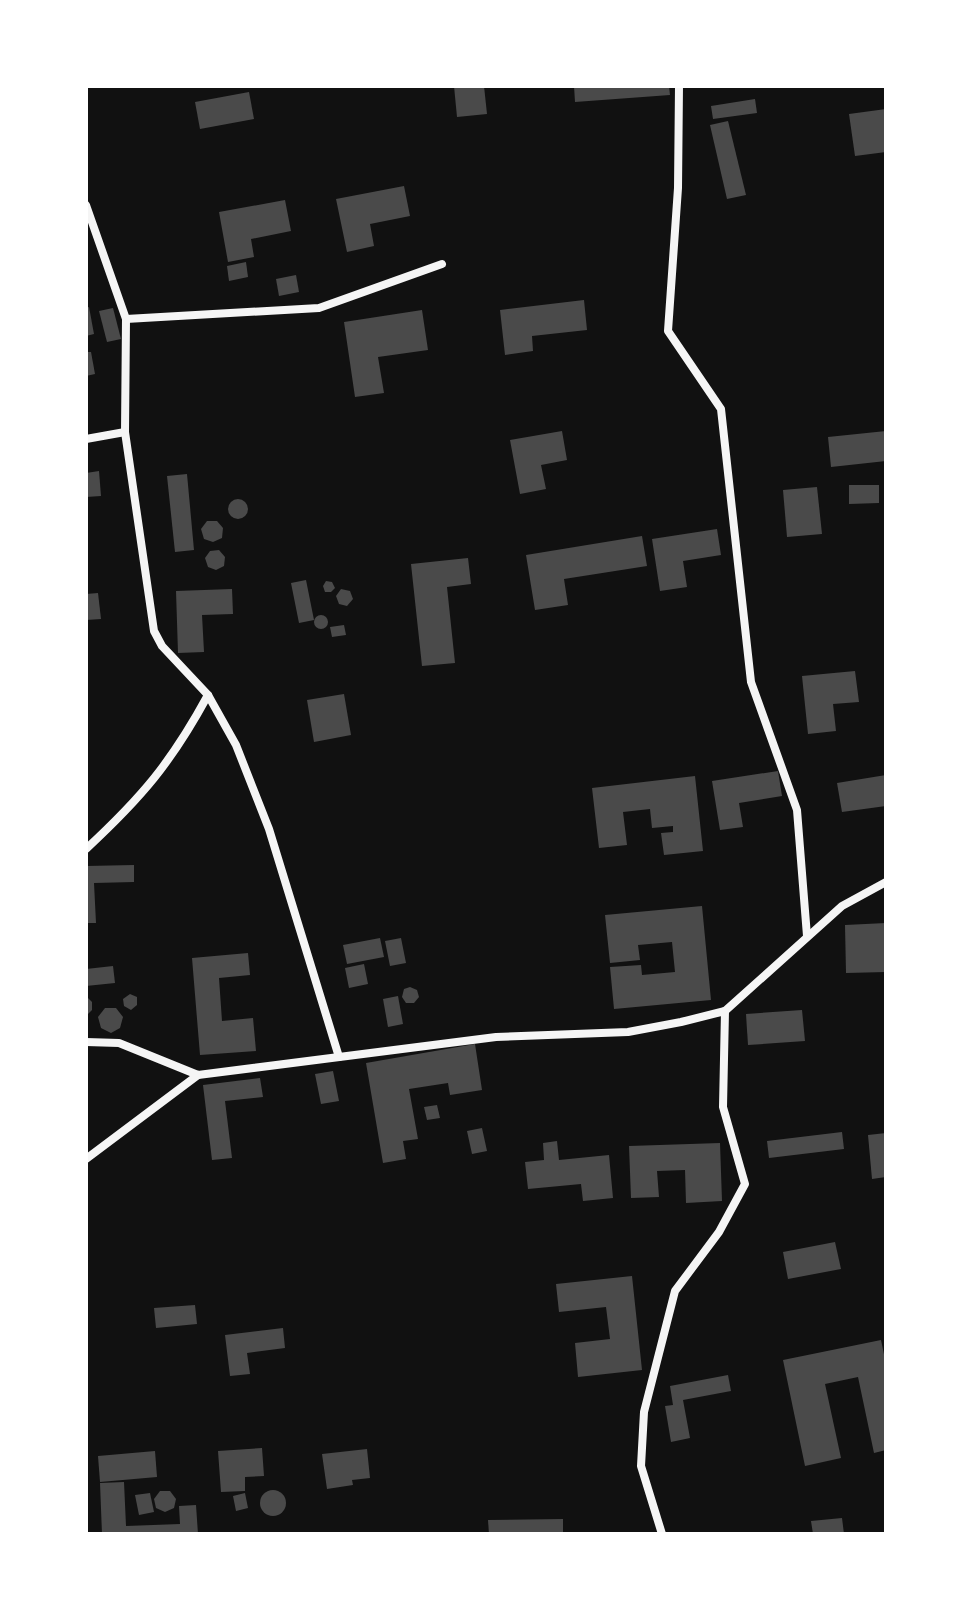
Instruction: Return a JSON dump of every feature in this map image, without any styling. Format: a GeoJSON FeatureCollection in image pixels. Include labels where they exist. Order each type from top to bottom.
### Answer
{"type":"FeatureCollection","features":[{"type":"Feature","properties":{"kind":"street"},"geometry":{"type":"LineString","coordinates":[[679,86],[678,188],[668,331],[721,409],[751,682],[797,810],[807,936]]}},
{"type":"Feature","properties":{"kind":"street"},"geometry":{"type":"LineString","coordinates":[[86,205],[126,319],[125,432],[154,631],[162,646],[208,695],[236,745],[269,829],[339,1057]]}},
{"type":"Feature","properties":{"kind":"street"},"geometry":{"type":"LineString","coordinates":[[126,319],[319,308],[442,264]]}},
{"type":"Feature","properties":{"kind":"street"},"geometry":{"type":"LineString","coordinates":[[86,439],[125,432]]}},
{"type":"Feature","properties":{"kind":"street"},"geometry":{"type":"LineString","coordinates":[[86,849],[136,803],[178,750],[208,695]]}},
{"type":"Feature","properties":{"kind":"street"},"geometry":{"type":"LineString","coordinates":[[86,1042],[119,1043],[198,1075],[496,1037],[628,1032],[725,1011],[842,906],[886,882]]}},
{"type":"Feature","properties":{"kind":"street"},"geometry":{"type":"LineString","coordinates":[[662,1534],[641,1466],[644,1412],[675,1291],[719,1232],[745,1184],[723,1107],[725,1011]]}},
{"type":"Feature","properties":{"kind":"street"},"geometry":{"type":"LineString","coordinates":[[86,1159],[198,1075]]}},
{"type":"Feature","properties":{"kind":"building"},"geometry":{"type":"Polygon","coordinates":[[[454,86],[484,86],[487,114],[457,117],[454,86]]]}},
{"type":"Feature","properties":{"kind":"building"},"geometry":{"type":"Polygon","coordinates":[[[574,86],[669,86],[670,95],[575,102],[574,86]]]}},
{"type":"Feature","properties":{"kind":"building"},"geometry":{"type":"Polygon","coordinates":[[[249,92],[254,119],[200,129],[195,102],[249,92]]]}},
{"type":"Feature","properties":{"kind":"building"},"geometry":{"type":"Polygon","coordinates":[[[755,99],[757,113],[713,119],[711,106],[755,99]]]}},
{"type":"Feature","properties":{"kind":"building"},"geometry":{"type":"Polygon","coordinates":[[[886,109],[886,152],[855,156],[849,114],[886,109]]]}},
{"type":"Feature","properties":{"kind":"building"},"geometry":{"type":"Polygon","coordinates":[[[728,121],[746,195],[727,199],[710,125],[728,121]]]}},
{"type":"Feature","properties":{"kind":"building"},"geometry":{"type":"Polygon","coordinates":[[[404,186],[410,216],[370,224],[374,246],[347,252],[336,199],[404,186]]]}},
{"type":"Feature","properties":{"kind":"building"},"geometry":{"type":"Polygon","coordinates":[[[285,200],[291,231],[251,239],[254,257],[228,262],[219,212],[285,200]]]}},
{"type":"Feature","properties":{"kind":"building"},"geometry":{"type":"Polygon","coordinates":[[[246,262],[248,277],[229,281],[227,266],[246,262]]]}},
{"type":"Feature","properties":{"kind":"building"},"geometry":{"type":"Polygon","coordinates":[[[296,275],[299,292],[279,296],[276,279],[296,275]]]}},
{"type":"Feature","properties":{"kind":"building"},"geometry":{"type":"Polygon","coordinates":[[[584,300],[587,330],[532,336],[533,351],[505,355],[500,310],[584,300]]]}},
{"type":"Feature","properties":{"kind":"building"},"geometry":{"type":"Polygon","coordinates":[[[89,307],[94,334],[86,336],[86,308],[89,307]]]}},
{"type":"Feature","properties":{"kind":"building"},"geometry":{"type":"Polygon","coordinates":[[[113,308],[121,339],[107,342],[99,311],[113,308]]]}},
{"type":"Feature","properties":{"kind":"building"},"geometry":{"type":"Polygon","coordinates":[[[422,310],[428,350],[378,357],[384,393],[355,397],[344,322],[422,310]]]}},
{"type":"Feature","properties":{"kind":"building"},"geometry":{"type":"Polygon","coordinates":[[[86,352],[91,352],[95,374],[86,376],[86,352]]]}},
{"type":"Feature","properties":{"kind":"building"},"geometry":{"type":"Polygon","coordinates":[[[562,431],[567,460],[541,465],[546,489],[520,494],[510,440],[562,431]]]}},
{"type":"Feature","properties":{"kind":"building"},"geometry":{"type":"Polygon","coordinates":[[[886,431],[886,461],[831,467],[828,437],[886,431]]]}},
{"type":"Feature","properties":{"kind":"building"},"geometry":{"type":"Polygon","coordinates":[[[99,471],[101,496],[86,497],[86,473],[99,471]]]}},
{"type":"Feature","properties":{"kind":"building"},"geometry":{"type":"Polygon","coordinates":[[[187,474],[194,550],[175,552],[167,476],[187,474]]]}},
{"type":"Feature","properties":{"kind":"building"},"geometry":{"type":"Polygon","coordinates":[[[849,485],[879,485],[879,503],[849,504],[849,485]]]}},
{"type":"Feature","properties":{"kind":"building"},"geometry":{"type":"Polygon","coordinates":[[[817,487],[822,534],[787,537],[783,490],[817,487]]]}},
{"type":"Feature","properties":{"kind":"building"},"geometry":{"type":"Polygon","coordinates":[[[234,499],[242,499],[248,509],[242,519],[234,519],[228,513],[228,505],[234,499]]]}},
{"type":"Feature","properties":{"kind":"building"},"geometry":{"type":"Polygon","coordinates":[[[207,521],[217,521],[223,528],[222,538],[213,542],[204,539],[201,529],[207,521]]]}},
{"type":"Feature","properties":{"kind":"building"},"geometry":{"type":"Polygon","coordinates":[[[717,529],[721,555],[683,561],[687,587],[660,591],[652,539],[717,529]]]}},
{"type":"Feature","properties":{"kind":"building"},"geometry":{"type":"Polygon","coordinates":[[[642,536],[647,566],[564,579],[568,605],[535,610],[526,555],[642,536]]]}},
{"type":"Feature","properties":{"kind":"building"},"geometry":{"type":"Polygon","coordinates":[[[219,550],[225,557],[224,566],[216,570],[208,567],[205,558],[210,551],[219,550]]]}},
{"type":"Feature","properties":{"kind":"building"},"geometry":{"type":"Polygon","coordinates":[[[468,558],[471,584],[447,587],[455,663],[422,666],[411,564],[468,558]]]}},
{"type":"Feature","properties":{"kind":"building"},"geometry":{"type":"Polygon","coordinates":[[[306,580],[314,620],[299,623],[291,583],[306,580]]]}},
{"type":"Feature","properties":{"kind":"building"},"geometry":{"type":"Polygon","coordinates":[[[326,581],[332,582],[335,588],[331,592],[325,592],[323,586],[326,581]]]}},
{"type":"Feature","properties":{"kind":"building"},"geometry":{"type":"Polygon","coordinates":[[[232,589],[233,614],[202,615],[204,652],[178,653],[176,591],[232,589]]]}},
{"type":"Feature","properties":{"kind":"building"},"geometry":{"type":"Polygon","coordinates":[[[341,589],[350,591],[353,599],[347,606],[339,604],[336,596],[341,589]]]}},
{"type":"Feature","properties":{"kind":"building"},"geometry":{"type":"Polygon","coordinates":[[[98,593],[101,619],[86,620],[86,594],[98,593]]]}},
{"type":"Feature","properties":{"kind":"building"},"geometry":{"type":"Polygon","coordinates":[[[321,615],[328,622],[321,629],[314,622],[321,615]]]}},
{"type":"Feature","properties":{"kind":"building"},"geometry":{"type":"Polygon","coordinates":[[[344,625],[346,635],[332,637],[330,627],[344,625]]]}},
{"type":"Feature","properties":{"kind":"building"},"geometry":{"type":"Polygon","coordinates":[[[855,671],[859,702],[833,704],[836,731],[808,734],[802,676],[855,671]]]}},
{"type":"Feature","properties":{"kind":"building"},"geometry":{"type":"Polygon","coordinates":[[[344,694],[351,735],[314,742],[307,700],[344,694]]]}},
{"type":"Feature","properties":{"kind":"building"},"geometry":{"type":"Polygon","coordinates":[[[778,771],[782,796],[739,803],[743,827],[720,830],[712,781],[778,771]]]}},
{"type":"Feature","properties":{"kind":"building"},"geometry":{"type":"Polygon","coordinates":[[[886,775],[886,806],[842,812],[837,783],[886,775]]]}},
{"type":"Feature","properties":{"kind":"building"},"geometry":{"type":"Polygon","coordinates":[[[695,776],[703,851],[664,855],[661,833],[673,832],[673,826],[652,828],[650,809],[623,812],[627,845],[599,848],[592,788],[695,776]]]}},
{"type":"Feature","properties":{"kind":"building"},"geometry":{"type":"Polygon","coordinates":[[[134,865],[134,882],[94,883],[96,923],[86,923],[86,866],[134,865]]]}},
{"type":"Feature","properties":{"kind":"building"},"geometry":{"type":"Polygon","coordinates":[[[702,906],[711,1000],[614,1009],[610,967],[641,965],[642,975],[675,972],[672,942],[638,945],[640,960],[610,963],[605,915],[702,906]]]}},
{"type":"Feature","properties":{"kind":"building"},"geometry":{"type":"Polygon","coordinates":[[[886,923],[886,972],[846,973],[845,925],[886,923]]]}},
{"type":"Feature","properties":{"kind":"building"},"geometry":{"type":"Polygon","coordinates":[[[380,938],[384,957],[347,964],[343,945],[380,938]]]}},
{"type":"Feature","properties":{"kind":"building"},"geometry":{"type":"Polygon","coordinates":[[[401,938],[406,963],[390,966],[385,941],[401,938]]]}},
{"type":"Feature","properties":{"kind":"building"},"geometry":{"type":"Polygon","coordinates":[[[248,953],[250,975],[219,978],[222,1021],[253,1018],[256,1051],[200,1055],[192,958],[248,953]]]}},
{"type":"Feature","properties":{"kind":"building"},"geometry":{"type":"Polygon","coordinates":[[[364,964],[368,984],[349,988],[345,968],[364,964]]]}},
{"type":"Feature","properties":{"kind":"building"},"geometry":{"type":"Polygon","coordinates":[[[113,966],[115,983],[86,986],[86,969],[113,966]]]}},
{"type":"Feature","properties":{"kind":"building"},"geometry":{"type":"Polygon","coordinates":[[[410,987],[417,990],[419,997],[414,1003],[406,1003],[402,997],[404,989],[410,987]]]}},
{"type":"Feature","properties":{"kind":"building"},"geometry":{"type":"Polygon","coordinates":[[[130,994],[137,997],[137,1005],[131,1010],[124,1006],[123,999],[130,994]]]}},
{"type":"Feature","properties":{"kind":"building"},"geometry":{"type":"Polygon","coordinates":[[[86,996],[92,1002],[92,1010],[86,1016],[86,996]]]}},
{"type":"Feature","properties":{"kind":"building"},"geometry":{"type":"Polygon","coordinates":[[[398,996],[403,1024],[388,1027],[383,999],[398,996]]]}},
{"type":"Feature","properties":{"kind":"building"},"geometry":{"type":"Polygon","coordinates":[[[105,1008],[116,1008],[123,1017],[120,1028],[111,1033],[101,1028],[98,1017],[105,1008]]]}},
{"type":"Feature","properties":{"kind":"building"},"geometry":{"type":"Polygon","coordinates":[[[802,1010],[805,1041],[748,1045],[746,1014],[802,1010]]]}},
{"type":"Feature","properties":{"kind":"building"},"geometry":{"type":"Polygon","coordinates":[[[475,1044],[482,1090],[450,1095],[448,1083],[409,1089],[418,1139],[403,1141],[406,1159],[383,1163],[366,1063],[475,1044]]]}},
{"type":"Feature","properties":{"kind":"building"},"geometry":{"type":"Polygon","coordinates":[[[333,1071],[339,1101],[321,1104],[315,1074],[333,1071]]]}},
{"type":"Feature","properties":{"kind":"building"},"geometry":{"type":"Polygon","coordinates":[[[260,1078],[263,1097],[225,1101],[232,1158],[212,1160],[203,1085],[260,1078]]]}},
{"type":"Feature","properties":{"kind":"building"},"geometry":{"type":"Polygon","coordinates":[[[437,1105],[440,1118],[427,1120],[424,1107],[437,1105]]]}},
{"type":"Feature","properties":{"kind":"building"},"geometry":{"type":"Polygon","coordinates":[[[482,1128],[487,1151],[472,1154],[467,1131],[482,1128]]]}},
{"type":"Feature","properties":{"kind":"building"},"geometry":{"type":"Polygon","coordinates":[[[842,1132],[844,1149],[769,1158],[767,1141],[842,1132]]]}},
{"type":"Feature","properties":{"kind":"building"},"geometry":{"type":"Polygon","coordinates":[[[886,1133],[886,1177],[872,1179],[868,1135],[886,1133]]]}},
{"type":"Feature","properties":{"kind":"building"},"geometry":{"type":"Polygon","coordinates":[[[557,1141],[559,1160],[609,1155],[613,1198],[583,1201],[581,1184],[528,1189],[525,1162],[544,1160],[543,1143],[557,1141]]]}},
{"type":"Feature","properties":{"kind":"building"},"geometry":{"type":"Polygon","coordinates":[[[720,1143],[722,1201],[686,1203],[685,1170],[657,1171],[659,1197],[631,1198],[629,1146],[720,1143]]]}},
{"type":"Feature","properties":{"kind":"building"},"geometry":{"type":"Polygon","coordinates":[[[835,1242],[841,1269],[788,1279],[783,1252],[835,1242]]]}},
{"type":"Feature","properties":{"kind":"building"},"geometry":{"type":"Polygon","coordinates":[[[632,1276],[642,1370],[578,1377],[575,1343],[610,1339],[606,1307],[559,1312],[556,1284],[632,1276]]]}},
{"type":"Feature","properties":{"kind":"building"},"geometry":{"type":"Polygon","coordinates":[[[195,1305],[197,1324],[156,1328],[154,1308],[195,1305]]]}},
{"type":"Feature","properties":{"kind":"building"},"geometry":{"type":"Polygon","coordinates":[[[283,1328],[285,1348],[247,1353],[250,1374],[230,1376],[225,1335],[283,1328]]]}},
{"type":"Feature","properties":{"kind":"building"},"geometry":{"type":"Polygon","coordinates":[[[881,1340],[886,1364],[886,1450],[874,1453],[858,1377],[825,1384],[841,1458],[805,1466],[783,1360],[881,1340]]]}},
{"type":"Feature","properties":{"kind":"building"},"geometry":{"type":"Polygon","coordinates":[[[728,1375],[731,1391],[683,1400],[690,1438],[671,1442],[665,1406],[673,1405],[670,1386],[728,1375]]]}},
{"type":"Feature","properties":{"kind":"building"},"geometry":{"type":"Polygon","coordinates":[[[262,1448],[264,1476],[245,1477],[245,1491],[221,1492],[218,1451],[262,1448]]]}},
{"type":"Feature","properties":{"kind":"building"},"geometry":{"type":"Polygon","coordinates":[[[367,1449],[370,1478],[352,1480],[353,1485],[327,1489],[322,1454],[367,1449]]]}},
{"type":"Feature","properties":{"kind":"building"},"geometry":{"type":"Polygon","coordinates":[[[155,1451],[157,1477],[100,1482],[98,1456],[155,1451]]]}},
{"type":"Feature","properties":{"kind":"building"},"geometry":{"type":"Polygon","coordinates":[[[124,1482],[126,1526],[180,1524],[179,1506],[196,1505],[198,1534],[102,1534],[100,1483],[124,1482]]]}},
{"type":"Feature","properties":{"kind":"building"},"geometry":{"type":"Polygon","coordinates":[[[273,1490],[282,1494],[286,1503],[282,1512],[273,1516],[264,1512],[260,1503],[264,1494],[273,1490]]]}},
{"type":"Feature","properties":{"kind":"building"},"geometry":{"type":"Polygon","coordinates":[[[160,1491],[170,1491],[176,1499],[174,1508],[165,1512],[156,1508],[154,1499],[160,1491]]]}},
{"type":"Feature","properties":{"kind":"building"},"geometry":{"type":"Polygon","coordinates":[[[150,1493],[154,1512],[139,1515],[135,1495],[150,1493]]]}},
{"type":"Feature","properties":{"kind":"building"},"geometry":{"type":"Polygon","coordinates":[[[245,1493],[248,1508],[236,1511],[233,1496],[245,1493]]]}},
{"type":"Feature","properties":{"kind":"building"},"geometry":{"type":"Polygon","coordinates":[[[842,1518],[844,1534],[813,1534],[811,1521],[842,1518]]]}},
{"type":"Feature","properties":{"kind":"building"},"geometry":{"type":"Polygon","coordinates":[[[563,1519],[563,1534],[489,1534],[488,1520],[563,1519]]]}}]}
